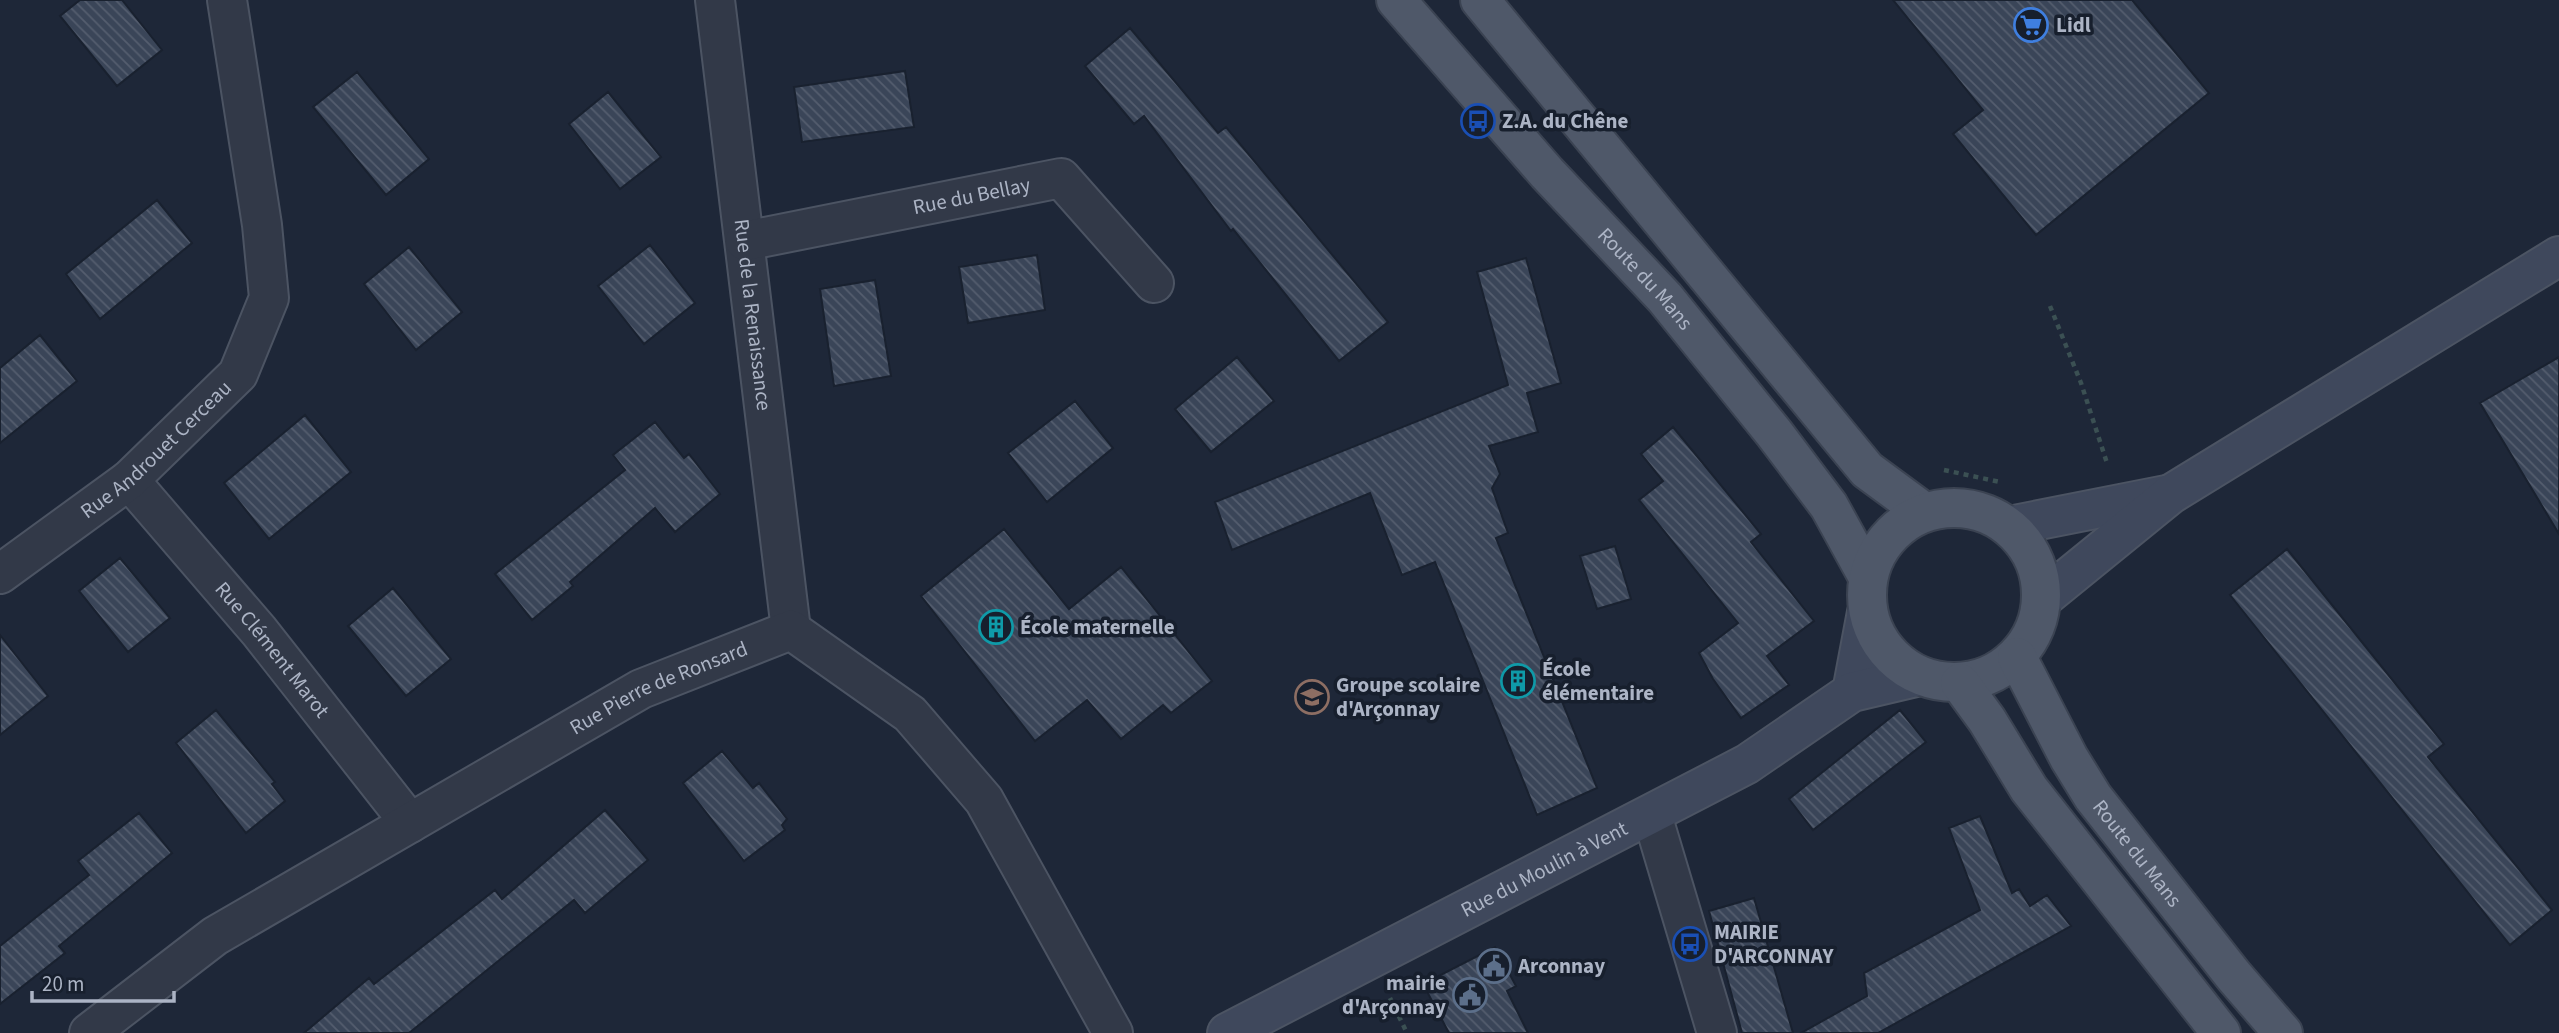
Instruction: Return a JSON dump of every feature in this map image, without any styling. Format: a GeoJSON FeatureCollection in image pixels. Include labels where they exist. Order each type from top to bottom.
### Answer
{"type":"FeatureCollection","features":[{"type":"Feature","properties":{"kind":"main road","name":"Route du Mans"},"geometry":{"type":"LineString","coordinates":[[1396,0],[1547,173],[1665,298],[1774,433],[1829,506],[1868,595]]}},
{"type":"Feature","properties":{"kind":"main road"},"geometry":{"type":"LineString","coordinates":[[1480,0],[1867,470],[1924,512]]}},
{"type":"Feature","properties":{"kind":"main road"},"geometry":{"type":"LineString","coordinates":[[1954,507],[1983,512],[2009,526],[2034,559],[2042,599],[2034,630],[2017,657],[1991,675],[1960,683],[1940,682],[1920,676],[1896,662],[1877,639],[1868,595],[1879,549],[1898,527],[1924,512],[1954,507]]}},
{"type":"Feature","properties":{"kind":"main road","name":"Route du Mans"},"geometry":{"type":"LineString","coordinates":[[2017,657],[2069,758],[2093,797],[2233,975],[2283,1033]]}},
{"type":"Feature","properties":{"kind":"main road"},"geometry":{"type":"LineString","coordinates":[[1960,683],[1987,720],[2029,789],[2221,1033]]}},
{"type":"Feature","properties":{"kind":"street","name":"Rue Androuet Cerceau"},"geometry":{"type":"LineString","coordinates":[[0,575],[129,480],[238,374],[269,298],[262,225],[228,0]]}},
{"type":"Feature","properties":{"kind":"street","name":"Rue de la Renaissance"},"geometry":{"type":"LineString","coordinates":[[715,0],[791,630]]}},
{"type":"Feature","properties":{"kind":"street","name":"Rue du Bellay"},"geometry":{"type":"LineString","coordinates":[[745,241],[1062,178],[1154,284]]}},
{"type":"Feature","properties":{"kind":"street"},"geometry":{"type":"LineString","coordinates":[[2042,599],[2171,494],[2559,256]]}},
{"type":"Feature","properties":{"kind":"street","name":"Rue Clément Marot"},"geometry":{"type":"LineString","coordinates":[[129,480],[259,631],[410,823]]}},
{"type":"Feature","properties":{"kind":"street"},"geometry":{"type":"LineString","coordinates":[[2009,526],[2171,494]]}},
{"type":"Feature","properties":{"kind":"street"},"geometry":{"type":"LineString","coordinates":[[1852,692],[1868,595]]}},
{"type":"Feature","properties":{"kind":"street"},"geometry":{"type":"LineString","coordinates":[[791,630],[910,714],[984,800],[1113,1033]]}},
{"type":"Feature","properties":{"kind":"street","name":"Rue Pierre de Ronsard"},"geometry":{"type":"LineString","coordinates":[[89,1033],[215,936],[641,689],[791,630]]}},
{"type":"Feature","properties":{"kind":"street","name":"Rue du Moulin à Vent"},"geometry":{"type":"LineString","coordinates":[[1227,1033],[1747,764],[1852,692],[1920,676]]}},
{"type":"Feature","properties":{"kind":"street"},"geometry":{"type":"LineString","coordinates":[[1651,815],[1717,1033]]}},
{"type":"Feature","properties":{"kind":"path"},"geometry":{"type":"LineString","coordinates":[[2050,306],[2081,383],[2109,471]]}},
{"type":"Feature","properties":{"kind":"path"},"geometry":{"type":"LineString","coordinates":[[1934,467],[2013,485]]}},
{"type":"Feature","properties":{"kind":"building"},"geometry":{"type":"Polygon","coordinates":[[[80,0],[122,0],[162,50],[117,86],[60,16],[80,0]]]}},
{"type":"Feature","properties":{"kind":"building"},"geometry":{"type":"Polygon","coordinates":[[[1893,0],[2132,0],[2209,93],[2036,235],[1953,134],[1983,110],[1893,0]]]}},
{"type":"Feature","properties":{"kind":"building"},"geometry":{"type":"Polygon","coordinates":[[[1130,28],[1218,133],[1226,127],[1388,322],[1339,361],[1233,229],[1231,231],[1144,116],[1134,124],[1085,66],[1130,28]]]}},
{"type":"Feature","properties":{"kind":"building"},"geometry":{"type":"Polygon","coordinates":[[[905,71],[914,127],[802,142],[794,87],[905,71]]]}},
{"type":"Feature","properties":{"kind":"building"},"geometry":{"type":"Polygon","coordinates":[[[357,72],[429,159],[386,195],[313,107],[357,72]]]}},
{"type":"Feature","properties":{"kind":"building"},"geometry":{"type":"Polygon","coordinates":[[[608,92],[661,157],[620,189],[569,124],[608,92]]]}},
{"type":"Feature","properties":{"kind":"building"},"geometry":{"type":"Polygon","coordinates":[[[157,200],[192,243],[100,319],[66,274],[157,200]]]}},
{"type":"Feature","properties":{"kind":"building"},"geometry":{"type":"Polygon","coordinates":[[[650,245],[695,303],[644,344],[598,286],[650,245]]]}},
{"type":"Feature","properties":{"kind":"building"},"geometry":{"type":"Polygon","coordinates":[[[409,247],[462,312],[416,350],[364,284],[409,247]]]}},
{"type":"Feature","properties":{"kind":"building"},"geometry":{"type":"Polygon","coordinates":[[[1037,255],[1045,310],[968,323],[959,267],[1037,255]]]}},
{"type":"Feature","properties":{"kind":"building","name":"École élémentaire"},"geometry":{"type":"Polygon","coordinates":[[[1526,258],[1561,383],[1527,393],[1538,432],[1489,446],[1500,474],[1492,488],[1508,533],[1496,538],[1597,788],[1537,815],[1435,562],[1402,575],[1370,493],[1232,550],[1215,502],[1508,385],[1477,272],[1526,258]]]}},
{"type":"Feature","properties":{"kind":"building"},"geometry":{"type":"Polygon","coordinates":[[[875,280],[891,376],[834,386],[820,289],[875,280]]]}},
{"type":"Feature","properties":{"kind":"building"},"geometry":{"type":"Polygon","coordinates":[[[40,335],[77,381],[0,443],[0,368],[40,335]]]}},
{"type":"Feature","properties":{"kind":"building"},"geometry":{"type":"Polygon","coordinates":[[[1237,357],[1274,401],[1211,452],[1175,409],[1237,357]]]}},
{"type":"Feature","properties":{"kind":"building"},"geometry":{"type":"Polygon","coordinates":[[[2559,357],[2559,534],[2480,403],[2559,357]]]}},
{"type":"Feature","properties":{"kind":"building"},"geometry":{"type":"Polygon","coordinates":[[[1075,401],[1113,448],[1047,502],[1008,453],[1075,401]]]}},
{"type":"Feature","properties":{"kind":"building"},"geometry":{"type":"Polygon","coordinates":[[[305,415],[351,472],[269,539],[224,483],[305,415]]]}},
{"type":"Feature","properties":{"kind":"building"},"geometry":{"type":"Polygon","coordinates":[[[655,422],[684,458],[689,454],[720,494],[675,532],[655,508],[570,582],[573,586],[532,620],[495,574],[625,470],[613,455],[655,422]]]}},
{"type":"Feature","properties":{"kind":"building"},"geometry":{"type":"Polygon","coordinates":[[[1673,427],[1761,534],[1751,542],[1814,621],[1767,656],[1789,685],[1741,718],[1713,679],[1699,653],[1738,623],[1639,500],[1663,481],[1641,454],[1673,427]]]}},
{"type":"Feature","properties":{"kind":"building","name":"École maternelle"},"geometry":{"type":"Polygon","coordinates":[[[1004,529],[1069,609],[1121,567],[1212,681],[1171,713],[1163,705],[1121,739],[1087,700],[1035,741],[921,596],[1004,529]]]}},
{"type":"Feature","properties":{"kind":"building"},"geometry":{"type":"Polygon","coordinates":[[[1615,546],[1631,599],[1597,609],[1580,556],[1615,546]]]}},
{"type":"Feature","properties":{"kind":"building"},"geometry":{"type":"Polygon","coordinates":[[[2287,549],[2444,744],[2428,757],[2552,910],[2510,945],[2230,595],[2287,549]]]}},
{"type":"Feature","properties":{"kind":"building"},"geometry":{"type":"Polygon","coordinates":[[[120,558],[170,618],[128,652],[79,591],[120,558]]]}},
{"type":"Feature","properties":{"kind":"building"},"geometry":{"type":"Polygon","coordinates":[[[393,588],[451,659],[406,696],[348,626],[393,588]]]}},
{"type":"Feature","properties":{"kind":"building"},"geometry":{"type":"Polygon","coordinates":[[[0,635],[48,696],[0,735],[0,635]]]}},
{"type":"Feature","properties":{"kind":"building"},"geometry":{"type":"Polygon","coordinates":[[[216,710],[275,782],[272,784],[285,801],[246,833],[176,743],[216,710]]]}},
{"type":"Feature","properties":{"kind":"building"},"geometry":{"type":"Polygon","coordinates":[[[1900,710],[1926,742],[1813,830],[1789,799],[1900,710]]]}},
{"type":"Feature","properties":{"kind":"building"},"geometry":{"type":"Polygon","coordinates":[[[722,751],[753,788],[759,783],[787,819],[782,825],[785,830],[744,861],[683,783],[722,751]]]}},
{"type":"Feature","properties":{"kind":"building"},"geometry":{"type":"Polygon","coordinates":[[[605,810],[648,860],[585,913],[574,900],[409,1033],[304,1033],[369,978],[374,984],[495,890],[502,899],[605,810]]]}},
{"type":"Feature","properties":{"kind":"building"},"geometry":{"type":"Polygon","coordinates":[[[139,813],[172,853],[59,946],[65,953],[0,1004],[0,946],[89,875],[78,861],[139,813]]]}},
{"type":"Feature","properties":{"kind":"building"},"geometry":{"type":"Polygon","coordinates":[[[1980,816],[2012,893],[2019,889],[2030,906],[2047,895],[2071,926],[1878,1033],[1801,1033],[1867,996],[1864,973],[1980,910],[1949,828],[1980,816]]]}},
{"type":"Feature","properties":{"kind":"building"},"geometry":{"type":"Polygon","coordinates":[[[1754,898],[1793,1033],[1742,1033],[1709,911],[1754,898]]]}},
{"type":"Feature","properties":{"kind":"building"},"geometry":{"type":"Polygon","coordinates":[[[1495,947],[1516,986],[1507,991],[1528,1033],[1449,1033],[1423,984],[1495,947]]]}},
{"type":"Feature","properties":{"kind":"place","name":"Lidl"},"geometry":{"type":"Point","coordinates":[2031,25]}},
{"type":"Feature","properties":{"kind":"place","name":"Z.A. du Chêne"},"geometry":{"type":"Point","coordinates":[1478,121]}},
{"type":"Feature","properties":{"kind":"place","name":"École maternelle"},"geometry":{"type":"Point","coordinates":[996,627]}},
{"type":"Feature","properties":{"kind":"place","name":"École élémentaire"},"geometry":{"type":"Point","coordinates":[1518,681]}},
{"type":"Feature","properties":{"kind":"place","name":"Groupe scolaire d'Arçonnay"},"geometry":{"type":"Point","coordinates":[1312,697]}},
{"type":"Feature","properties":{"kind":"place","name":"MAIRIE D'ARCONNAY"},"geometry":{"type":"Point","coordinates":[1690,944]}},
{"type":"Feature","properties":{"kind":"place","name":"Arconnay"},"geometry":{"type":"Point","coordinates":[1494,966]}},
{"type":"Feature","properties":{"kind":"place","name":"mairie d'Arçonnay"},"geometry":{"type":"Point","coordinates":[1470,995]}}]}
